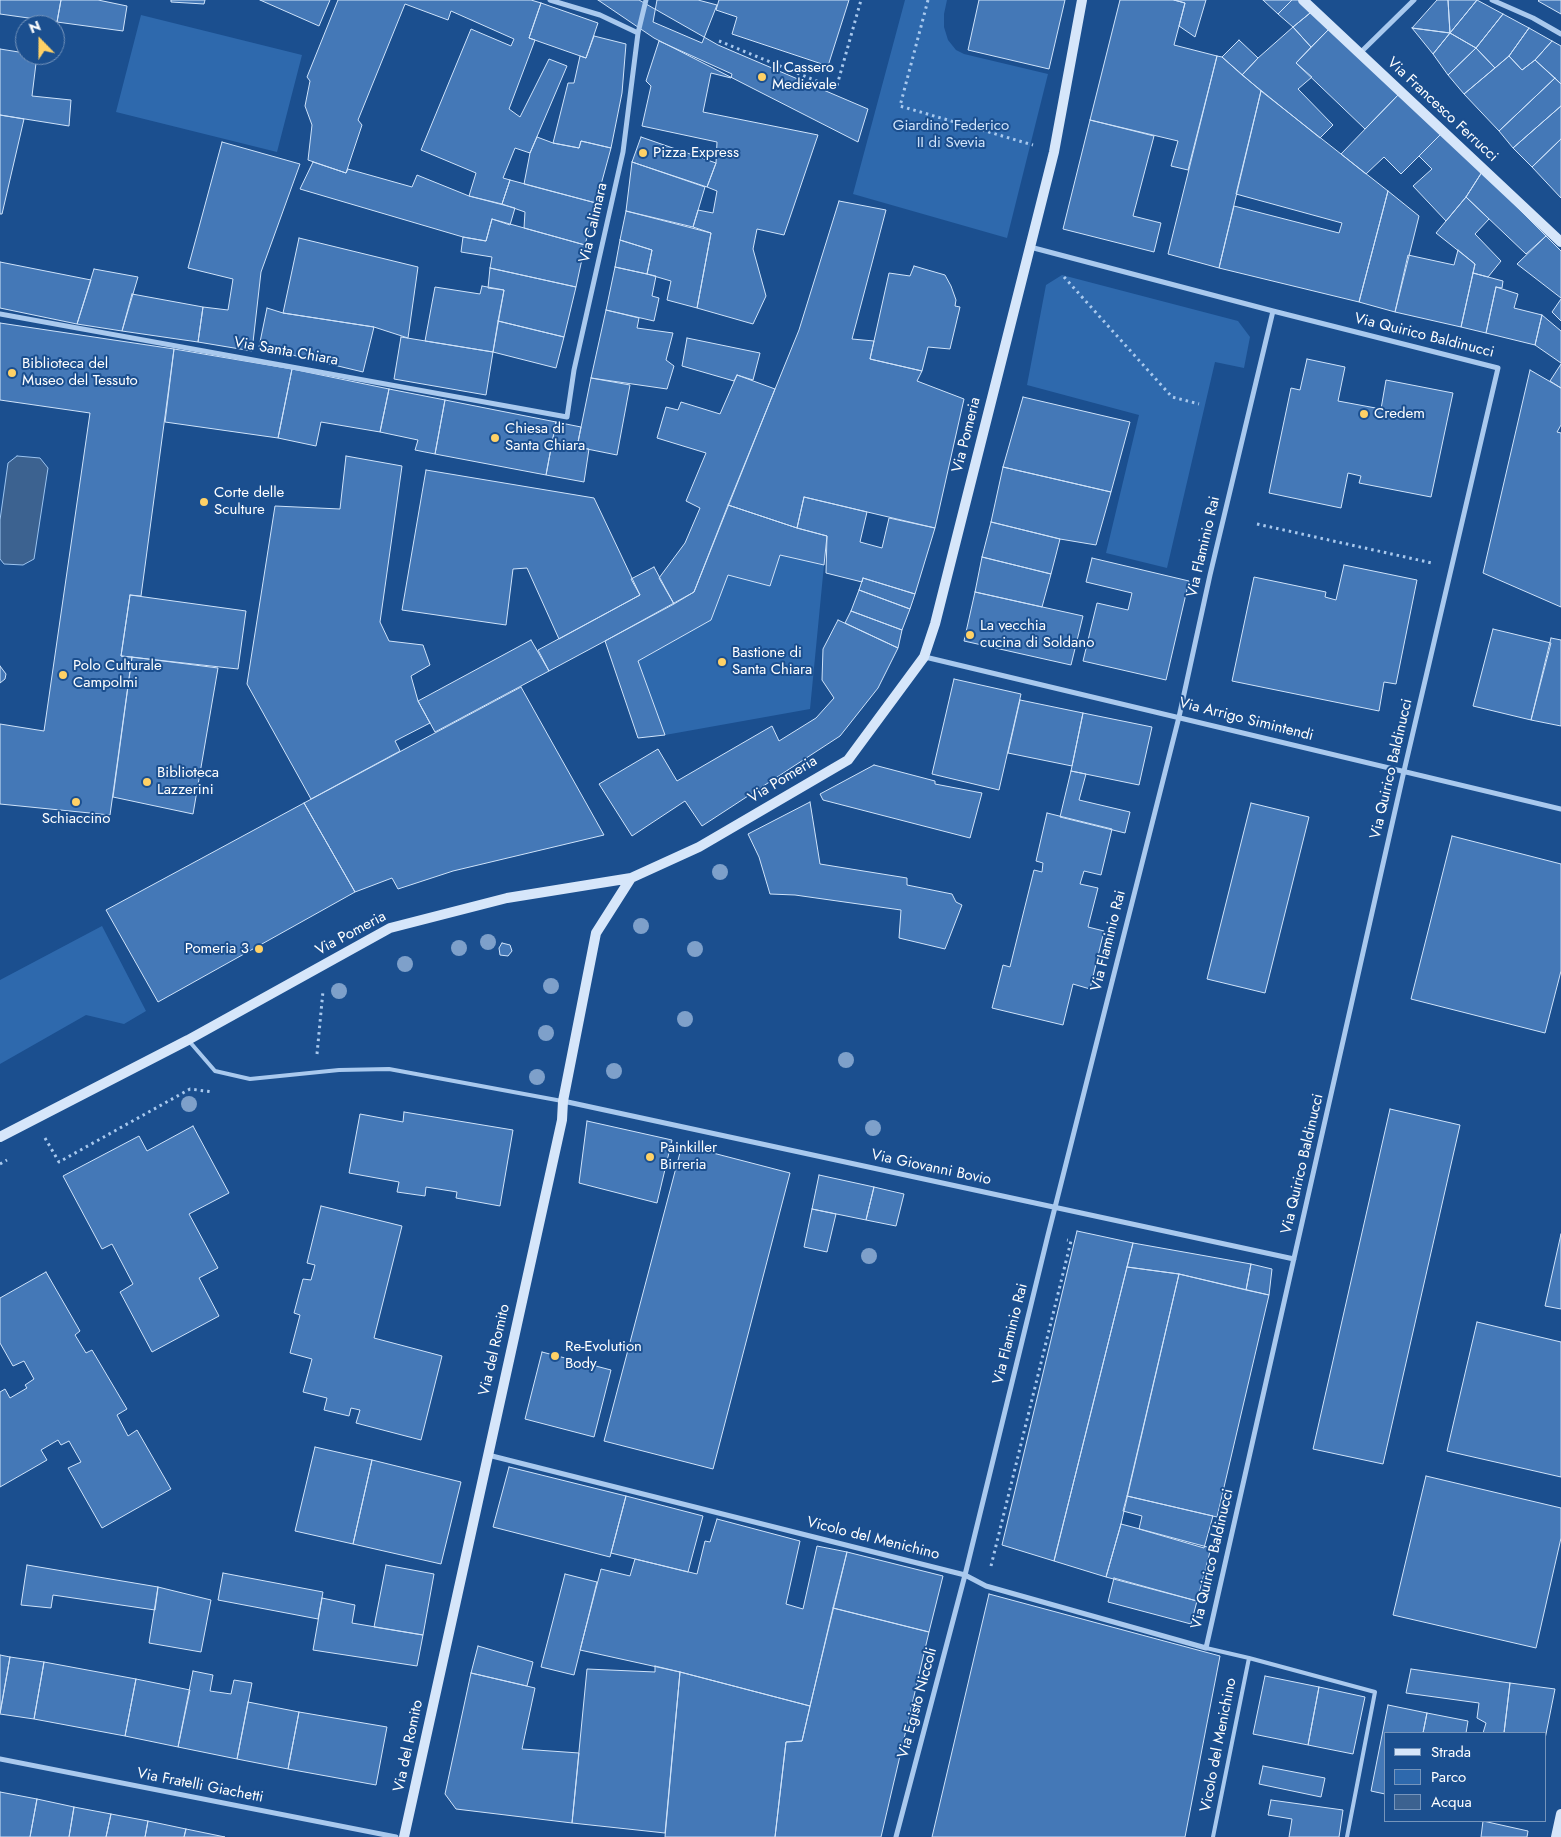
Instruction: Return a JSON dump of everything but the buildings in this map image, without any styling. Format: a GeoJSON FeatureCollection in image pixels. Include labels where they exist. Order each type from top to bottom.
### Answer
{"type":"FeatureCollection","features":[{"type":"Feature","properties":{"kind":"street"},"geometry":{"type":"LineString","coordinates":[[550,0],[600,15],[638,33]]}},
{"type":"Feature","properties":{"kind":"street","name":"Via Calimara"},"geometry":{"type":"LineString","coordinates":[[568,417],[574,370],[623,152],[638,33],[646,0]]}},
{"type":"Feature","properties":{"kind":"street","name":"Via Pomeria"},"geometry":{"type":"LineString","coordinates":[[0,1137],[188,1040],[390,928],[507,898],[631,878],[699,847],[848,760],[924,657],[935,624],[1054,152],[1082,0]]}},
{"type":"Feature","properties":{"kind":"street","name":"Via Francesco Ferrucci"},"geometry":{"type":"LineString","coordinates":[[1303,0],[1561,242]]}},
{"type":"Feature","properties":{"kind":"street"},"geometry":{"type":"LineString","coordinates":[[1360,53],[1414,0]]}},
{"type":"Feature","properties":{"kind":"street"},"geometry":{"type":"LineString","coordinates":[[1492,0],[1533,18],[1561,34]]}},
{"type":"Feature","properties":{"kind":"street","name":"Via Quirico Baldinucci"},"geometry":{"type":"LineString","coordinates":[[1030,247],[1498,368],[1404,771],[1206,1648]]}},
{"type":"Feature","properties":{"kind":"street","name":"Via Flaminio Rai"},"geometry":{"type":"LineString","coordinates":[[965,1575],[1178,717],[1273,311]]}},
{"type":"Feature","properties":{"kind":"street","name":"Via Santa Chiara"},"geometry":{"type":"LineString","coordinates":[[0,314],[568,417]]}},
{"type":"Feature","properties":{"kind":"street","name":"Via Arrigo Simintendi"},"geometry":{"type":"LineString","coordinates":[[924,657],[1561,810]]}},
{"type":"Feature","properties":{"kind":"street","name":"Via del Romito"},"geometry":{"type":"LineString","coordinates":[[404,1837],[562,1120],[563,1101],[596,933],[631,878]]}},
{"type":"Feature","properties":{"kind":"street","name":"Via Giovanni Bovio"},"geometry":{"type":"LineString","coordinates":[[563,1101],[1294,1259]]}},
{"type":"Feature","properties":{"kind":"street","name":"Vicolo del Menichino"},"geometry":{"type":"LineString","coordinates":[[488,1455],[965,1575],[986,1586],[1206,1648]]}},
{"type":"Feature","properties":{"kind":"street","name":"Via Egisto Niccoli"},"geometry":{"type":"LineString","coordinates":[[896,1837],[965,1575]]}},
{"type":"Feature","properties":{"kind":"street","name":"Via Fratelli Giachetti"},"geometry":{"type":"LineString","coordinates":[[0,1760],[396,1837]]}},
{"type":"Feature","properties":{"kind":"street"},"geometry":{"type":"LineString","coordinates":[[1556,1837],[1561,1814]]}},
{"type":"Feature","properties":{"kind":"lane"},"geometry":{"type":"LineString","coordinates":[[188,1040],[215,1071],[250,1078],[339,1070],[389,1070],[563,1101]]}},
{"type":"Feature","properties":{"kind":"lane","name":"Vicolo del Menichino"},"geometry":{"type":"LineString","coordinates":[[1206,1648],[1375,1692],[1347,1837]]}},
{"type":"Feature","properties":{"kind":"lane","name":"Vicolo del Menichino"},"geometry":{"type":"LineString","coordinates":[[1213,1837],[1249,1658]]}},
{"type":"Feature","properties":{"kind":"path"},"geometry":{"type":"LineString","coordinates":[[719,41],[836,90],[861,0]]}},
{"type":"Feature","properties":{"kind":"path"},"geometry":{"type":"LineString","coordinates":[[928,0],[900,106],[1034,146]]}},
{"type":"Feature","properties":{"kind":"path"},"geometry":{"type":"LineString","coordinates":[[1062,276],[1172,397],[1199,404]]}},
{"type":"Feature","properties":{"kind":"path"},"geometry":{"type":"LineString","coordinates":[[1257,524],[1452,568]]}},
{"type":"Feature","properties":{"kind":"path"},"geometry":{"type":"LineString","coordinates":[[312,971],[324,992],[316,1072]]}},
{"type":"Feature","properties":{"kind":"path"},"geometry":{"type":"LineString","coordinates":[[38,1142],[45,1138],[59,1162],[190,1089],[216,1092]]}},
{"type":"Feature","properties":{"kind":"path"},"geometry":{"type":"LineString","coordinates":[[0,1164],[8,1159]]}},
{"type":"Feature","properties":{"kind":"path"},"geometry":{"type":"LineString","coordinates":[[986,1586],[1071,1241],[1048,1235]]}},
{"type":"Feature","properties":{"kind":"green space","name":"Giardino Federico II di Svevia"},"geometry":{"type":"Polygon","coordinates":[[[905,0],[947,0],[944,27],[948,40],[956,50],[964,54],[1048,74],[1007,238],[853,194],[905,0]]]}},
{"type":"Feature","properties":{"kind":"green space"},"geometry":{"type":"Polygon","coordinates":[[[141,15],[302,55],[277,152],[116,112],[141,15]]]}},
{"type":"Feature","properties":{"kind":"green space"},"geometry":{"type":"Polygon","coordinates":[[[1062,275],[1238,321],[1250,337],[1244,368],[1215,362],[1167,568],[1106,553],[1139,415],[1027,385],[1046,285],[1062,275]]]}},
{"type":"Feature","properties":{"kind":"green space"},"geometry":{"type":"Polygon","coordinates":[[[780,555],[824,565],[810,709],[665,735],[638,661],[711,620],[728,575],[770,586],[780,555]]]}},
{"type":"Feature","properties":{"kind":"green space"},"geometry":{"type":"Polygon","coordinates":[[[102,926],[146,1011],[124,1024],[86,1015],[0,1064],[0,980],[102,926]]]}},
{"type":"Feature","properties":{"kind":"water"},"geometry":{"type":"Polygon","coordinates":[[[17,456],[40,458],[48,468],[34,559],[23,565],[4,564],[0,559],[0,520],[8,463],[17,456]]]}},
{"type":"Feature","properties":{"kind":"place","name":"Il Cassero Medievale"},"geometry":{"type":"Point","coordinates":[762,77]}},
{"type":"Feature","properties":{"kind":"place","name":"Pizza Express"},"geometry":{"type":"Point","coordinates":[643,153]}},
{"type":"Feature","properties":{"kind":"place","name":"Biblioteca del Museo del Tessuto"},"geometry":{"type":"Point","coordinates":[12,373]}},
{"type":"Feature","properties":{"kind":"place","name":"Credem"},"geometry":{"type":"Point","coordinates":[1364,414]}},
{"type":"Feature","properties":{"kind":"place","name":"Chiesa di Santa Chiara"},"geometry":{"type":"Point","coordinates":[495,438]}},
{"type":"Feature","properties":{"kind":"place","name":"Corte delle Sculture"},"geometry":{"type":"Point","coordinates":[204,502]}},
{"type":"Feature","properties":{"kind":"place","name":"La vecchia cucina di Soldano"},"geometry":{"type":"Point","coordinates":[970,635]}},
{"type":"Feature","properties":{"kind":"place","name":"Bastione di Santa Chiara"},"geometry":{"type":"Point","coordinates":[722,662]}},
{"type":"Feature","properties":{"kind":"place","name":"Polo Culturale Campolmi"},"geometry":{"type":"Point","coordinates":[63,675]}},
{"type":"Feature","properties":{"kind":"place","name":"Biblioteca Lazzerini"},"geometry":{"type":"Point","coordinates":[147,782]}},
{"type":"Feature","properties":{"kind":"place","name":"Schiaccino"},"geometry":{"type":"Point","coordinates":[76,802]}},
{"type":"Feature","properties":{"kind":"place","name":"Pomeria 3"},"geometry":{"type":"Point","coordinates":[259,949]}},
{"type":"Feature","properties":{"kind":"place","name":"Painkiller Birreria"},"geometry":{"type":"Point","coordinates":[650,1157]}},
{"type":"Feature","properties":{"kind":"place","name":"Re-Evolution Body"},"geometry":{"type":"Point","coordinates":[555,1356]}}]}
